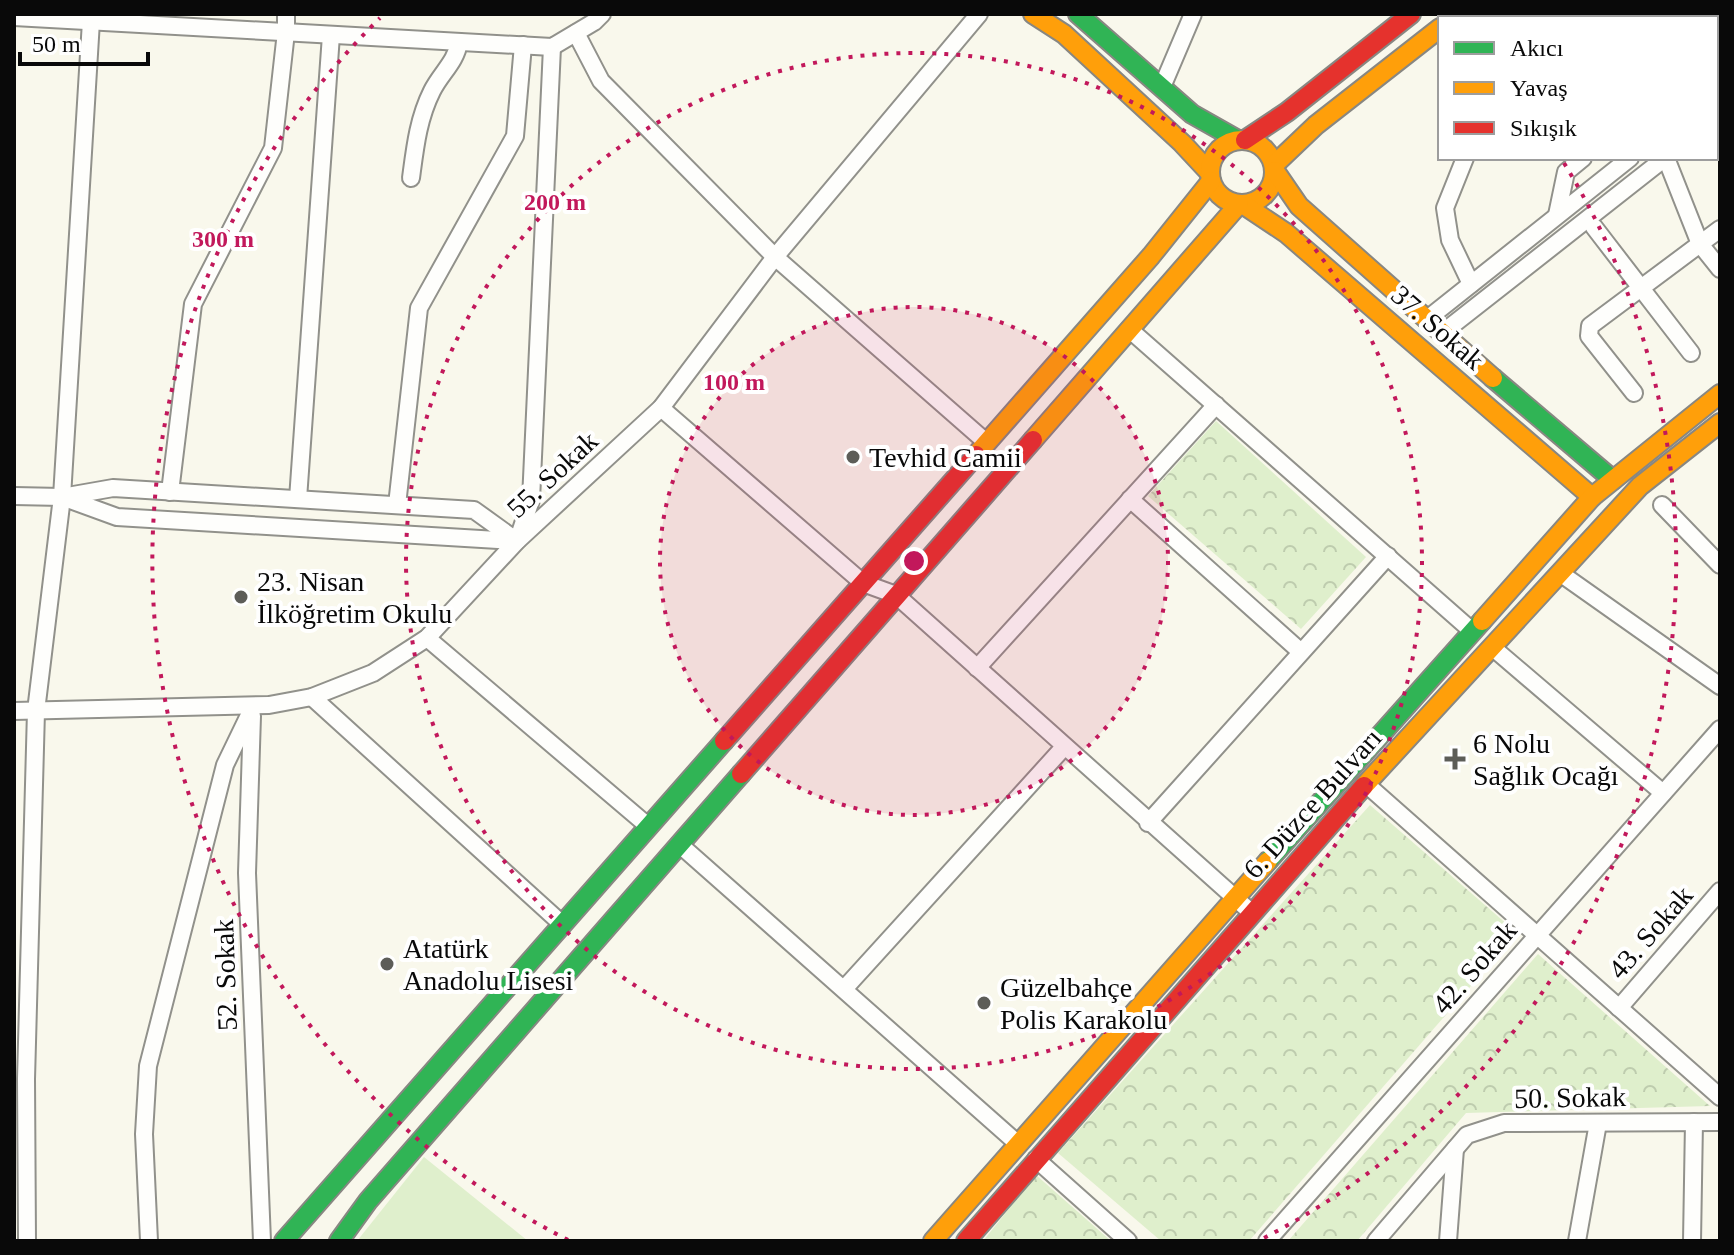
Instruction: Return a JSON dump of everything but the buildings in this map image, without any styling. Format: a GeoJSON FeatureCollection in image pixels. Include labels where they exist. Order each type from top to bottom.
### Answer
{"type":"FeatureCollection","features":[{"type":"Feature","properties":{"kind":"main road"},"geometry":{"type":"LineString","coordinates":[[1033,14],[1064,34],[1182,143],[1211,177],[1217,192],[1224,199],[1241,204],[1254,203],[1269,190],[1275,168],[1316,125],[1438,30]]}},
{"type":"Feature","properties":{"kind":"main road"},"geometry":{"type":"LineString","coordinates":[[1078,14],[1192,114],[1241,140],[1264,148],[1299,206],[1441,334],[1613,480]]}},
{"type":"Feature","properties":{"kind":"main road"},"geometry":{"type":"LineString","coordinates":[[284,1241],[1151,256],[1211,177],[1215,155],[1221,148],[1241,140],[1287,112],[1411,14]]}},
{"type":"Feature","properties":{"kind":"main road"},"geometry":{"type":"LineString","coordinates":[[339,1241],[368,1201],[1241,204]]}},
{"type":"Feature","properties":{"kind":"main road","name":"37. Sokak"},"geometry":{"type":"LineString","coordinates":[[1241,204],[1286,233],[1592,497]]}},
{"type":"Feature","properties":{"kind":"main road"},"geometry":{"type":"LineString","coordinates":[[1333,274],[1352,253]]}},
{"type":"Feature","properties":{"kind":"main road"},"geometry":{"type":"LineString","coordinates":[[1484,404],[1501,385]]}},
{"type":"Feature","properties":{"kind":"main road","name":"6. Düzce Bulvarı"},"geometry":{"type":"LineString","coordinates":[[933,1241],[1592,497],[1720,394]]}},
{"type":"Feature","properties":{"kind":"main road","name":"6. Düzce Bulvarı"},"geometry":{"type":"LineString","coordinates":[[966,1241],[1366,784],[1640,486],[1720,423]]}},
{"type":"Feature","properties":{"kind":"street"},"geometry":{"type":"LineString","coordinates":[[170,492],[193,304],[273,148],[286,14]]}},
{"type":"Feature","properties":{"kind":"street"},"geometry":{"type":"LineString","coordinates":[[14,17],[91,21],[197,20],[286,32],[552,47],[602,14]]}},
{"type":"Feature","properties":{"kind":"street","name":"55. Sokak"},"geometry":{"type":"LineString","coordinates":[[14,711],[253,707],[312,697],[373,673],[427,638],[517,541],[661,408],[775,257],[979,14]]}},
{"type":"Feature","properties":{"kind":"street"},"geometry":{"type":"LineString","coordinates":[[1162,87],[1193,14]]}},
{"type":"Feature","properties":{"kind":"street"},"geometry":{"type":"LineString","coordinates":[[27,1241],[20,1079],[36,711],[62,497],[91,21]]}},
{"type":"Feature","properties":{"kind":"street"},"geometry":{"type":"LineString","coordinates":[[576,33],[601,81],[775,257],[986,442]]}},
{"type":"Feature","properties":{"kind":"street"},"geometry":{"type":"LineString","coordinates":[[298,499],[331,35]]}},
{"type":"Feature","properties":{"kind":"street"},"geometry":{"type":"LineString","coordinates":[[411,178],[417,130],[431,93],[456,57],[459,42]]}},
{"type":"Feature","properties":{"kind":"street"},"geometry":{"type":"LineString","coordinates":[[397,505],[419,308],[515,136],[523,45]]}},
{"type":"Feature","properties":{"kind":"street"},"geometry":{"type":"LineString","coordinates":[[517,541],[531,500],[552,47]]}},
{"type":"Feature","properties":{"kind":"street"},"geometry":{"type":"LineString","coordinates":[[1464,160],[1445,208],[1450,240],[1471,284]]}},
{"type":"Feature","properties":{"kind":"street"},"geometry":{"type":"LineString","coordinates":[[1557,215],[1566,172],[1581,160]]}},
{"type":"Feature","properties":{"kind":"street"},"geometry":{"type":"LineString","coordinates":[[1426,320],[1627,160]]}},
{"type":"Feature","properties":{"kind":"street"},"geometry":{"type":"LineString","coordinates":[[1441,334],[1662,160]]}},
{"type":"Feature","properties":{"kind":"street"},"geometry":{"type":"LineString","coordinates":[[1666,160],[1700,244],[1720,269]]}},
{"type":"Feature","properties":{"kind":"street"},"geometry":{"type":"LineString","coordinates":[[1594,227],[1691,353]]}},
{"type":"Feature","properties":{"kind":"street"},"geometry":{"type":"LineString","coordinates":[[1634,393],[1589,336],[1593,323],[1720,229]]}},
{"type":"Feature","properties":{"kind":"street"},"geometry":{"type":"LineString","coordinates":[[1129,329],[1472,631]]}},
{"type":"Feature","properties":{"kind":"street"},"geometry":{"type":"LineString","coordinates":[[977,668],[1216,405]]}},
{"type":"Feature","properties":{"kind":"street"},"geometry":{"type":"LineString","coordinates":[[661,408],[863,583],[896,595],[1252,913]]}},
{"type":"Feature","properties":{"kind":"street"},"geometry":{"type":"LineString","coordinates":[[14,496],[62,497],[113,488],[474,510],[517,541]]}},
{"type":"Feature","properties":{"kind":"street"},"geometry":{"type":"LineString","coordinates":[[62,497],[117,517],[517,541]]}},
{"type":"Feature","properties":{"kind":"street"},"geometry":{"type":"LineString","coordinates":[[1130,499],[1301,652]]}},
{"type":"Feature","properties":{"kind":"street"},"geometry":{"type":"LineString","coordinates":[[1662,505],[1720,565]]}},
{"type":"Feature","properties":{"kind":"street"},"geometry":{"type":"LineString","coordinates":[[1148,823],[1388,556]]}},
{"type":"Feature","properties":{"kind":"street"},"geometry":{"type":"LineString","coordinates":[[1560,573],[1720,686]]}},
{"type":"Feature","properties":{"kind":"street"},"geometry":{"type":"LineString","coordinates":[[427,638],[648,826]]}},
{"type":"Feature","properties":{"kind":"street"},"geometry":{"type":"LineString","coordinates":[[1492,647],[1663,793]]}},
{"type":"Feature","properties":{"kind":"street"},"geometry":{"type":"LineString","coordinates":[[312,697],[562,924]]}},
{"type":"Feature","properties":{"kind":"street"},"geometry":{"type":"LineString","coordinates":[[149,1241],[144,1134],[148,1066],[225,765],[253,707]]}},
{"type":"Feature","properties":{"kind":"street","name":"52. Sokak"},"geometry":{"type":"LineString","coordinates":[[253,707],[247,873],[262,1241]]}},
{"type":"Feature","properties":{"kind":"street","name":"42. Sokak"},"geometry":{"type":"LineString","coordinates":[[1267,1241],[1720,729]]}},
{"type":"Feature","properties":{"kind":"street"},"geometry":{"type":"LineString","coordinates":[[844,989],[1064,747]]}},
{"type":"Feature","properties":{"kind":"street"},"geometry":{"type":"LineString","coordinates":[[1366,784],[1720,1097]]}},
{"type":"Feature","properties":{"kind":"street"},"geometry":{"type":"LineString","coordinates":[[679,844],[1017,1143]]}},
{"type":"Feature","properties":{"kind":"street","name":"43. Sokak"},"geometry":{"type":"LineString","coordinates":[[1619,1008],[1720,891]]}},
{"type":"Feature","properties":{"kind":"street"},"geometry":{"type":"LineString","coordinates":[[1692,1241],[1694,1122]]}},
{"type":"Feature","properties":{"kind":"street","name":"50. Sokak"},"geometry":{"type":"LineString","coordinates":[[1376,1241],[1467,1135],[1504,1123],[1720,1122]]}},
{"type":"Feature","properties":{"kind":"street"},"geometry":{"type":"LineString","coordinates":[[1577,1241],[1598,1123]]}},
{"type":"Feature","properties":{"kind":"street"},"geometry":{"type":"LineString","coordinates":[[1448,1241],[1455,1149]]}},
{"type":"Feature","properties":{"kind":"street"},"geometry":{"type":"LineString","coordinates":[[1036,1159],[1128,1241]]}},
{"type":"Feature","properties":{"kind":"green space"},"geometry":{"type":"Polygon","coordinates":[[[1216,421],[1366,557],[1301,629],[1148,496],[1216,421]]]}},
{"type":"Feature","properties":{"kind":"green space"},"geometry":{"type":"Polygon","coordinates":[[[1370,805],[1517,933],[1249,1241],[1161,1241],[1058,1153],[1370,805]]]}},
{"type":"Feature","properties":{"kind":"green space"},"geometry":{"type":"Polygon","coordinates":[[[1538,954],[1710,1106],[1466,1113],[1357,1241],[1288,1241],[1538,954]]]}},
{"type":"Feature","properties":{"kind":"green space"},"geometry":{"type":"Polygon","coordinates":[[[424,1157],[528,1241],[357,1241],[424,1157]]]}},
{"type":"Feature","properties":{"kind":"green space"},"geometry":{"type":"Polygon","coordinates":[[[1036,1175],[1111,1241],[983,1241],[1036,1175]]]}},
{"type":"Feature","properties":{"kind":"traffic: fast"},"geometry":{"type":"LineString","coordinates":[[1078,14],[1192,114],[1238,140]]}},
{"type":"Feature","properties":{"kind":"traffic: fast"},"geometry":{"type":"LineString","coordinates":[[1493,378],[1613,480]]}},
{"type":"Feature","properties":{"kind":"traffic: fast"},"geometry":{"type":"LineString","coordinates":[[1268,861],[1482,621]]}},
{"type":"Feature","properties":{"kind":"traffic: fast"},"geometry":{"type":"LineString","coordinates":[[284,1241],[724,741]]}},
{"type":"Feature","properties":{"kind":"traffic: fast"},"geometry":{"type":"LineString","coordinates":[[339,1241],[368,1201],[741,774]]}},
{"type":"Feature","properties":{"kind":"traffic: slow"},"geometry":{"type":"LineString","coordinates":[[1033,14],[1064,34],[1182,143],[1210,173]]}},
{"type":"Feature","properties":{"kind":"traffic: slow"},"geometry":{"type":"LineString","coordinates":[[1274,165],[1316,125],[1438,30]]}},
{"type":"Feature","properties":{"kind":"traffic: slow"},"geometry":{"type":"LineString","coordinates":[[1236,140],[1248,140],[1265,149],[1272,160],[1274,172],[1272,184],[1265,195],[1248,204],[1236,204],[1224,199],[1215,190],[1210,178],[1210,166],[1215,154],[1224,145],[1236,140]]}},
{"type":"Feature","properties":{"kind":"traffic: slow"},"geometry":{"type":"LineString","coordinates":[[1275,171],[1299,206],[1493,378]]}},
{"type":"Feature","properties":{"kind":"traffic: slow"},"geometry":{"type":"LineString","coordinates":[[976,455],[1151,256],[1211,181]]}},
{"type":"Feature","properties":{"kind":"traffic: slow"},"geometry":{"type":"LineString","coordinates":[[1033,440],[1239,204]]}},
{"type":"Feature","properties":{"kind":"traffic: slow"},"geometry":{"type":"LineString","coordinates":[[1244,205],[1286,233],[1592,497]]}},
{"type":"Feature","properties":{"kind":"traffic: slow"},"geometry":{"type":"LineString","coordinates":[[1482,621],[1592,497],[1720,394]]}},
{"type":"Feature","properties":{"kind":"traffic: slow"},"geometry":{"type":"LineString","coordinates":[[1364,786],[1640,486],[1720,423]]}},
{"type":"Feature","properties":{"kind":"traffic: slow"},"geometry":{"type":"LineString","coordinates":[[933,1241],[1268,861]]}},
{"type":"Feature","properties":{"kind":"traffic: jam"},"geometry":{"type":"LineString","coordinates":[[1245,140],[1287,112],[1411,14]]}},
{"type":"Feature","properties":{"kind":"traffic: jam"},"geometry":{"type":"LineString","coordinates":[[741,774],[1033,440]]}},
{"type":"Feature","properties":{"kind":"traffic: jam"},"geometry":{"type":"LineString","coordinates":[[724,741],[976,455]]}},
{"type":"Feature","properties":{"kind":"traffic: jam"},"geometry":{"type":"LineString","coordinates":[[966,1241],[1364,786]]}},
{"type":"Feature","properties":{"kind":"place","name":"Tevhid Camii"},"geometry":{"type":"Point","coordinates":[853,457]}},
{"type":"Feature","properties":{"kind":"place","name":"23. Nisan İlköğretim Okulu"},"geometry":{"type":"Point","coordinates":[241,597]}},
{"type":"Feature","properties":{"kind":"place","name":"6 Nolu Sağlık Ocağı"},"geometry":{"type":"Point","coordinates":[1455,759]}},
{"type":"Feature","properties":{"kind":"place","name":"Atatürk Anadolu Lisesi"},"geometry":{"type":"Point","coordinates":[387,964]}},
{"type":"Feature","properties":{"kind":"place","name":"Güzelbahçe Polis Karakolu"},"geometry":{"type":"Point","coordinates":[984,1003]}}]}
